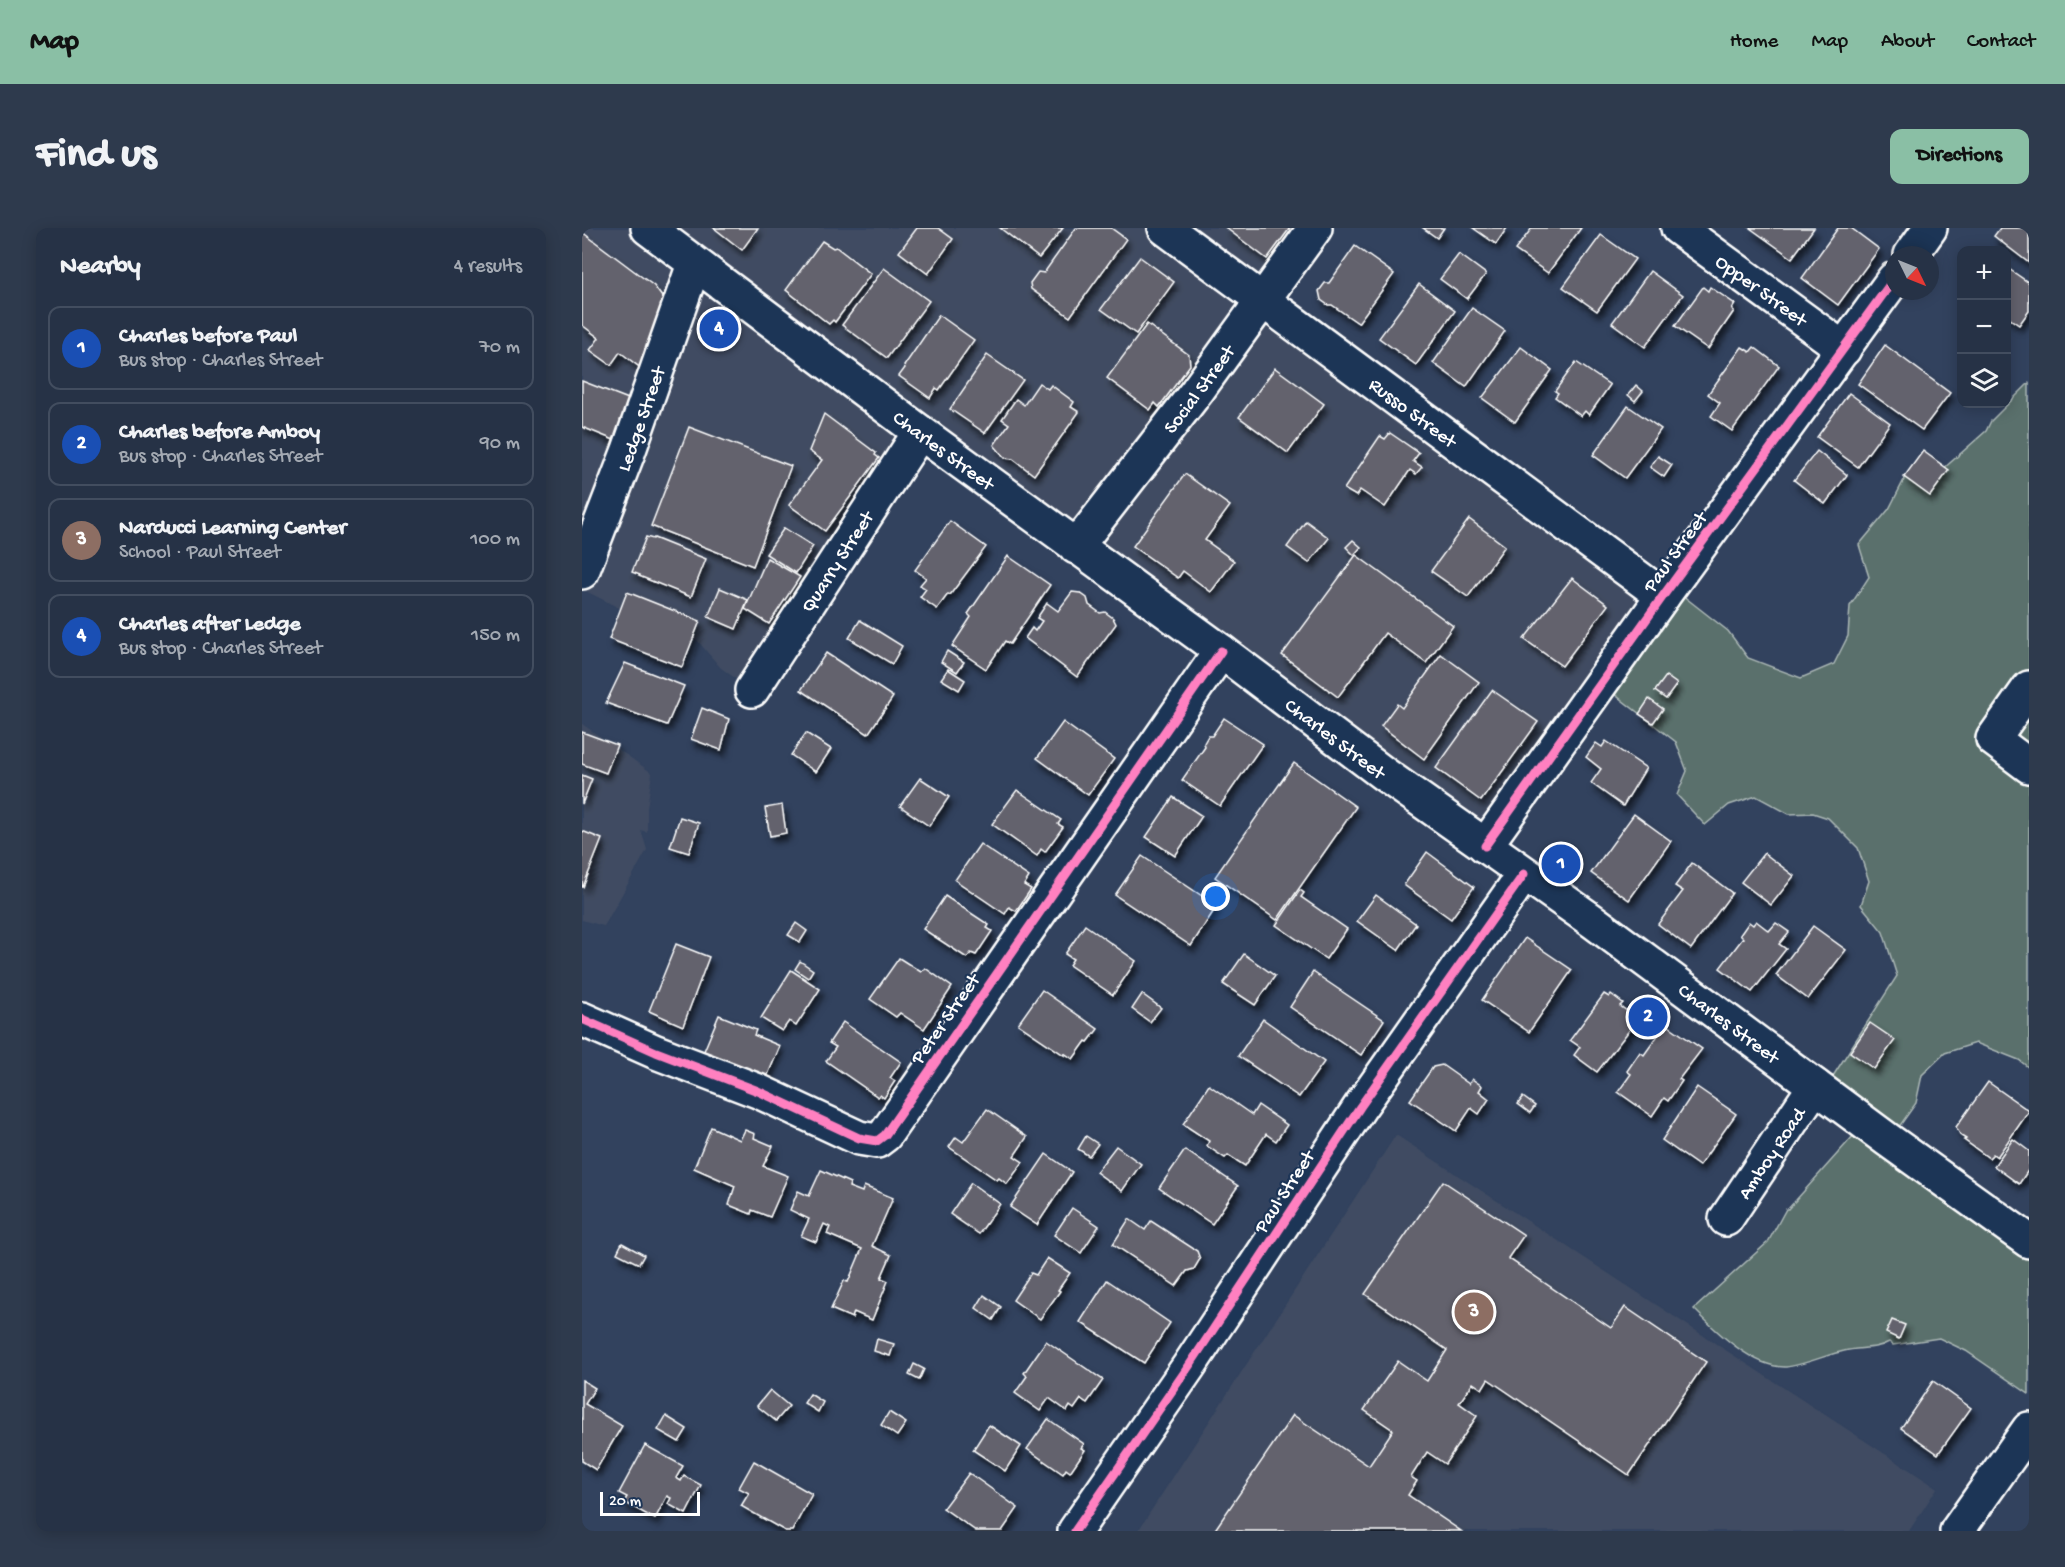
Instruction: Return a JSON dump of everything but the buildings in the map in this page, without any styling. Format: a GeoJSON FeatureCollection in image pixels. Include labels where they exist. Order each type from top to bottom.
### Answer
{"type":"FeatureCollection","features":[{"type":"Feature","properties":{"kind":"street","name":"Charles Street"},"geometry":{"type":"LineString","coordinates":[[648,228],[1384,774],[1594,922],[2029,1241]]}},
{"type":"Feature","properties":{"kind":"street","name":"Russo Street"},"geometry":{"type":"LineString","coordinates":[[1165,228],[1664,596]]}},
{"type":"Feature","properties":{"kind":"street","name":"Social Street"},"geometry":{"type":"LineString","coordinates":[[1076,547],[1263,301],[1315,228]]}},
{"type":"Feature","properties":{"kind":"street","name":"Opper Street"},"geometry":{"type":"LineString","coordinates":[[1678,228],[1845,349]]}},
{"type":"Feature","properties":{"kind":"street"},"geometry":{"type":"LineString","coordinates":[[1917,246],[1930,228]]}},
{"type":"Feature","properties":{"kind":"street","name":"Ledge Street"},"geometry":{"type":"LineString","coordinates":[[582,572],[629,450],[694,264]]}},
{"type":"Feature","properties":{"kind":"street","name":"Paul Street"},"geometry":{"type":"LineString","coordinates":[[1485,846],[1885,292]]}},
{"type":"Feature","properties":{"kind":"street","name":"Quarry Street"},"geometry":{"type":"LineString","coordinates":[[752,690],[921,432]]}},
{"type":"Feature","properties":{"kind":"street","name":"Peter Street"},"geometry":{"type":"LineString","coordinates":[[582,1019],[656,1052],[758,1091],[859,1138],[877,1141],[892,1125],[1221,651]]}},
{"type":"Feature","properties":{"kind":"street"},"geometry":{"type":"LineString","coordinates":[[2029,688],[1993,739],[2029,766]]}},
{"type":"Feature","properties":{"kind":"street","name":"Paul Street"},"geometry":{"type":"LineString","coordinates":[[1075,1531],[1189,1366],[1360,1107],[1524,874]]}},
{"type":"Feature","properties":{"kind":"street","name":"Amboy Road"},"geometry":{"type":"LineString","coordinates":[[1726,1219],[1815,1086]]}},
{"type":"Feature","properties":{"kind":"street"},"geometry":{"type":"LineString","coordinates":[[1958,1531],[2029,1429]]}},
{"type":"Feature","properties":{"kind":"shaded area"},"geometry":{"type":"Polygon","coordinates":[[[582,228],[1321,228],[1273,293],[1659,592],[1487,837],[929,439],[752,690],[721,668],[696,639],[639,618],[582,589],[582,228]]]}},
{"type":"Feature","properties":{"kind":"shaded area"},"geometry":{"type":"Polygon","coordinates":[[[582,724],[652,773],[647,808],[647,832],[641,830],[647,850],[604,926],[582,920],[582,724]]]}},
{"type":"Feature","properties":{"kind":"shaded area"},"geometry":{"type":"Polygon","coordinates":[[[1396,1135],[1937,1488],[1909,1531],[1138,1531],[1396,1135]]]}},
{"type":"Feature","properties":{"kind":"green space"},"geometry":{"type":"Polygon","coordinates":[[[2029,383],[2029,1068],[2019,1060],[1976,1043],[1945,1053],[1922,1075],[1916,1103],[1891,1138],[2029,1240],[2029,1394],[1966,1351],[1939,1338],[1893,1345],[1889,1342],[1792,1366],[1773,1366],[1736,1347],[1694,1309],[1768,1242],[1786,1209],[1863,1125],[1826,1087],[1897,976],[1883,932],[1861,905],[1869,881],[1858,848],[1828,818],[1813,813],[1789,814],[1756,796],[1729,805],[1705,825],[1677,795],[1687,771],[1676,742],[1600,683],[1673,588],[1728,631],[1748,658],[1801,678],[1834,664],[1848,636],[1850,606],[1869,577],[1859,545],[1889,509],[1905,478],[1934,477],[1986,431],[1991,421],[2004,408],[2011,408],[2011,401],[2029,383]]]}},
{"type":"Feature","properties":{"kind":"cycle path"},"geometry":{"type":"LineString","coordinates":[[1485,846],[1663,596],[1885,291]]}},
{"type":"Feature","properties":{"kind":"cycle path"},"geometry":{"type":"LineString","coordinates":[[582,1019],[656,1052],[758,1091],[859,1138],[877,1141],[885,1135],[1221,651]]}},
{"type":"Feature","properties":{"kind":"cycle path"},"geometry":{"type":"LineString","coordinates":[[1075,1531],[1189,1366],[1360,1107],[1524,874]]}},
{"type":"Feature","properties":{"kind":"place","name":"Charles after Ledge"},"geometry":{"type":"Point","coordinates":[719,329]}},
{"type":"Feature","properties":{"kind":"place","name":"Charles before Paul"},"geometry":{"type":"Point","coordinates":[1561,864]}},
{"type":"Feature","properties":{"kind":"place","name":"Charles before Amboy"},"geometry":{"type":"Point","coordinates":[1648,1017]}},
{"type":"Feature","properties":{"kind":"place","name":"Narducci Learning Center"},"geometry":{"type":"Point","coordinates":[1474,1312]}}]}
